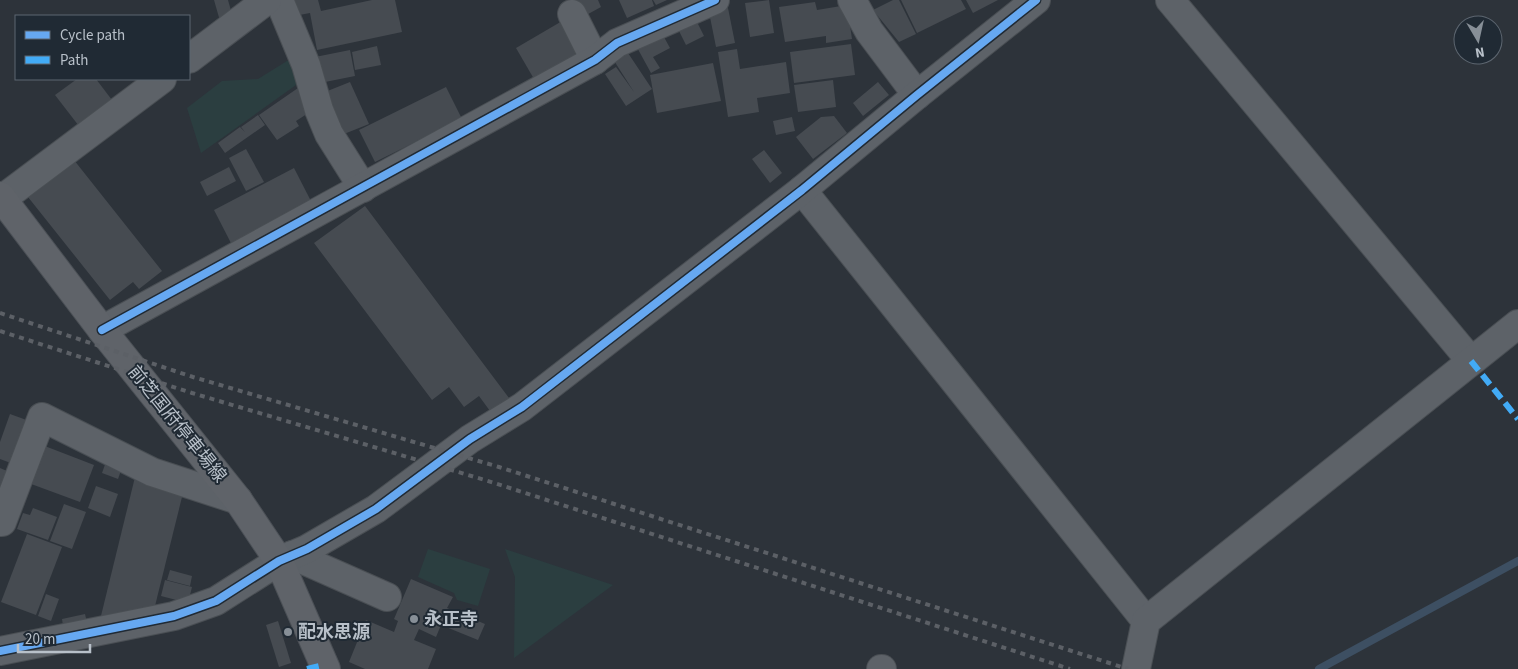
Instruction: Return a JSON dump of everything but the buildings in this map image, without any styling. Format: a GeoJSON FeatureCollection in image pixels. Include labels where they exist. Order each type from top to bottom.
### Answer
{"type":"FeatureCollection","features":[{"type":"Feature","properties":{"kind":"main road","name":"前芝国府停車場線"},"geometry":{"type":"LineString","coordinates":[[1,197],[102,330],[285,558],[326,669]]}},
{"type":"Feature","properties":{"kind":"street"},"geometry":{"type":"LineString","coordinates":[[190,57],[267,0]]}},
{"type":"Feature","properties":{"kind":"street"},"geometry":{"type":"LineString","coordinates":[[279,0],[306,65],[319,110],[329,134],[363,188]]}},
{"type":"Feature","properties":{"kind":"street"},"geometry":{"type":"LineString","coordinates":[[102,330],[596,60],[617,43],[715,0]]}},
{"type":"Feature","properties":{"kind":"street"},"geometry":{"type":"LineString","coordinates":[[852,0],[869,30],[916,95]]}},
{"type":"Feature","properties":{"kind":"street"},"geometry":{"type":"LineString","coordinates":[[0,651],[174,616],[216,601],[285,558],[307,549],[376,509],[470,439],[522,407],[802,190],[916,95],[1036,0]]}},
{"type":"Feature","properties":{"kind":"street"},"geometry":{"type":"LineString","coordinates":[[1170,0],[1471,361]]}},
{"type":"Feature","properties":{"kind":"street"},"geometry":{"type":"LineString","coordinates":[[572,14],[596,60]]}},
{"type":"Feature","properties":{"kind":"street"},"geometry":{"type":"LineString","coordinates":[[1,197],[161,80]]}},
{"type":"Feature","properties":{"kind":"street"},"geometry":{"type":"LineString","coordinates":[[802,190],[1146,621]]}},
{"type":"Feature","properties":{"kind":"street"},"geometry":{"type":"LineString","coordinates":[[1136,669],[1146,621],[1518,324]]}},
{"type":"Feature","properties":{"kind":"street"},"geometry":{"type":"LineString","coordinates":[[0,521],[2,522],[42,417],[152,472],[238,500]]}},
{"type":"Feature","properties":{"kind":"street"},"geometry":{"type":"LineString","coordinates":[[285,558],[387,597]]}},
{"type":"Feature","properties":{"kind":"shaded area"},"geometry":{"type":"Polygon","coordinates":[[[295,56],[303,80],[201,153],[187,108],[222,81],[258,79],[295,56]]]}},
{"type":"Feature","properties":{"kind":"shaded area"},"geometry":{"type":"Polygon","coordinates":[[[428,549],[490,569],[478,606],[457,600],[454,593],[418,577],[428,549]]]}},
{"type":"Feature","properties":{"kind":"shaded area"},"geometry":{"type":"Polygon","coordinates":[[[505,549],[613,585],[514,658],[515,577],[505,549]]]}},
{"type":"Feature","properties":{"kind":"waterway"},"geometry":{"type":"LineString","coordinates":[[1319,669],[1518,561]]}},
{"type":"Feature","properties":{"kind":"railway"},"geometry":{"type":"LineString","coordinates":[[0,313],[193,377],[499,467],[1128,669]]}},
{"type":"Feature","properties":{"kind":"railway"},"geometry":{"type":"LineString","coordinates":[[0,331],[192,393],[485,480],[1070,669]]}},
{"type":"Feature","properties":{"kind":"marked path"},"geometry":{"type":"LineString","coordinates":[[1471,361],[1518,419]]}},
{"type":"Feature","properties":{"kind":"marked path"},"geometry":{"type":"LineString","coordinates":[[307,669],[324,665]]}},
{"type":"Feature","properties":{"kind":"cycle path"},"geometry":{"type":"LineString","coordinates":[[102,330],[595,60],[617,43],[715,0]]}},
{"type":"Feature","properties":{"kind":"cycle path"},"geometry":{"type":"LineString","coordinates":[[0,651],[174,616],[216,601],[279,561],[307,549],[376,509],[470,439],[522,407],[802,190],[1036,0]]}},
{"type":"Feature","properties":{"kind":"place","name":"永正寺"},"geometry":{"type":"Point","coordinates":[414,619]}},
{"type":"Feature","properties":{"kind":"place","name":"配水思源"},"geometry":{"type":"Point","coordinates":[288,632]}}]}
